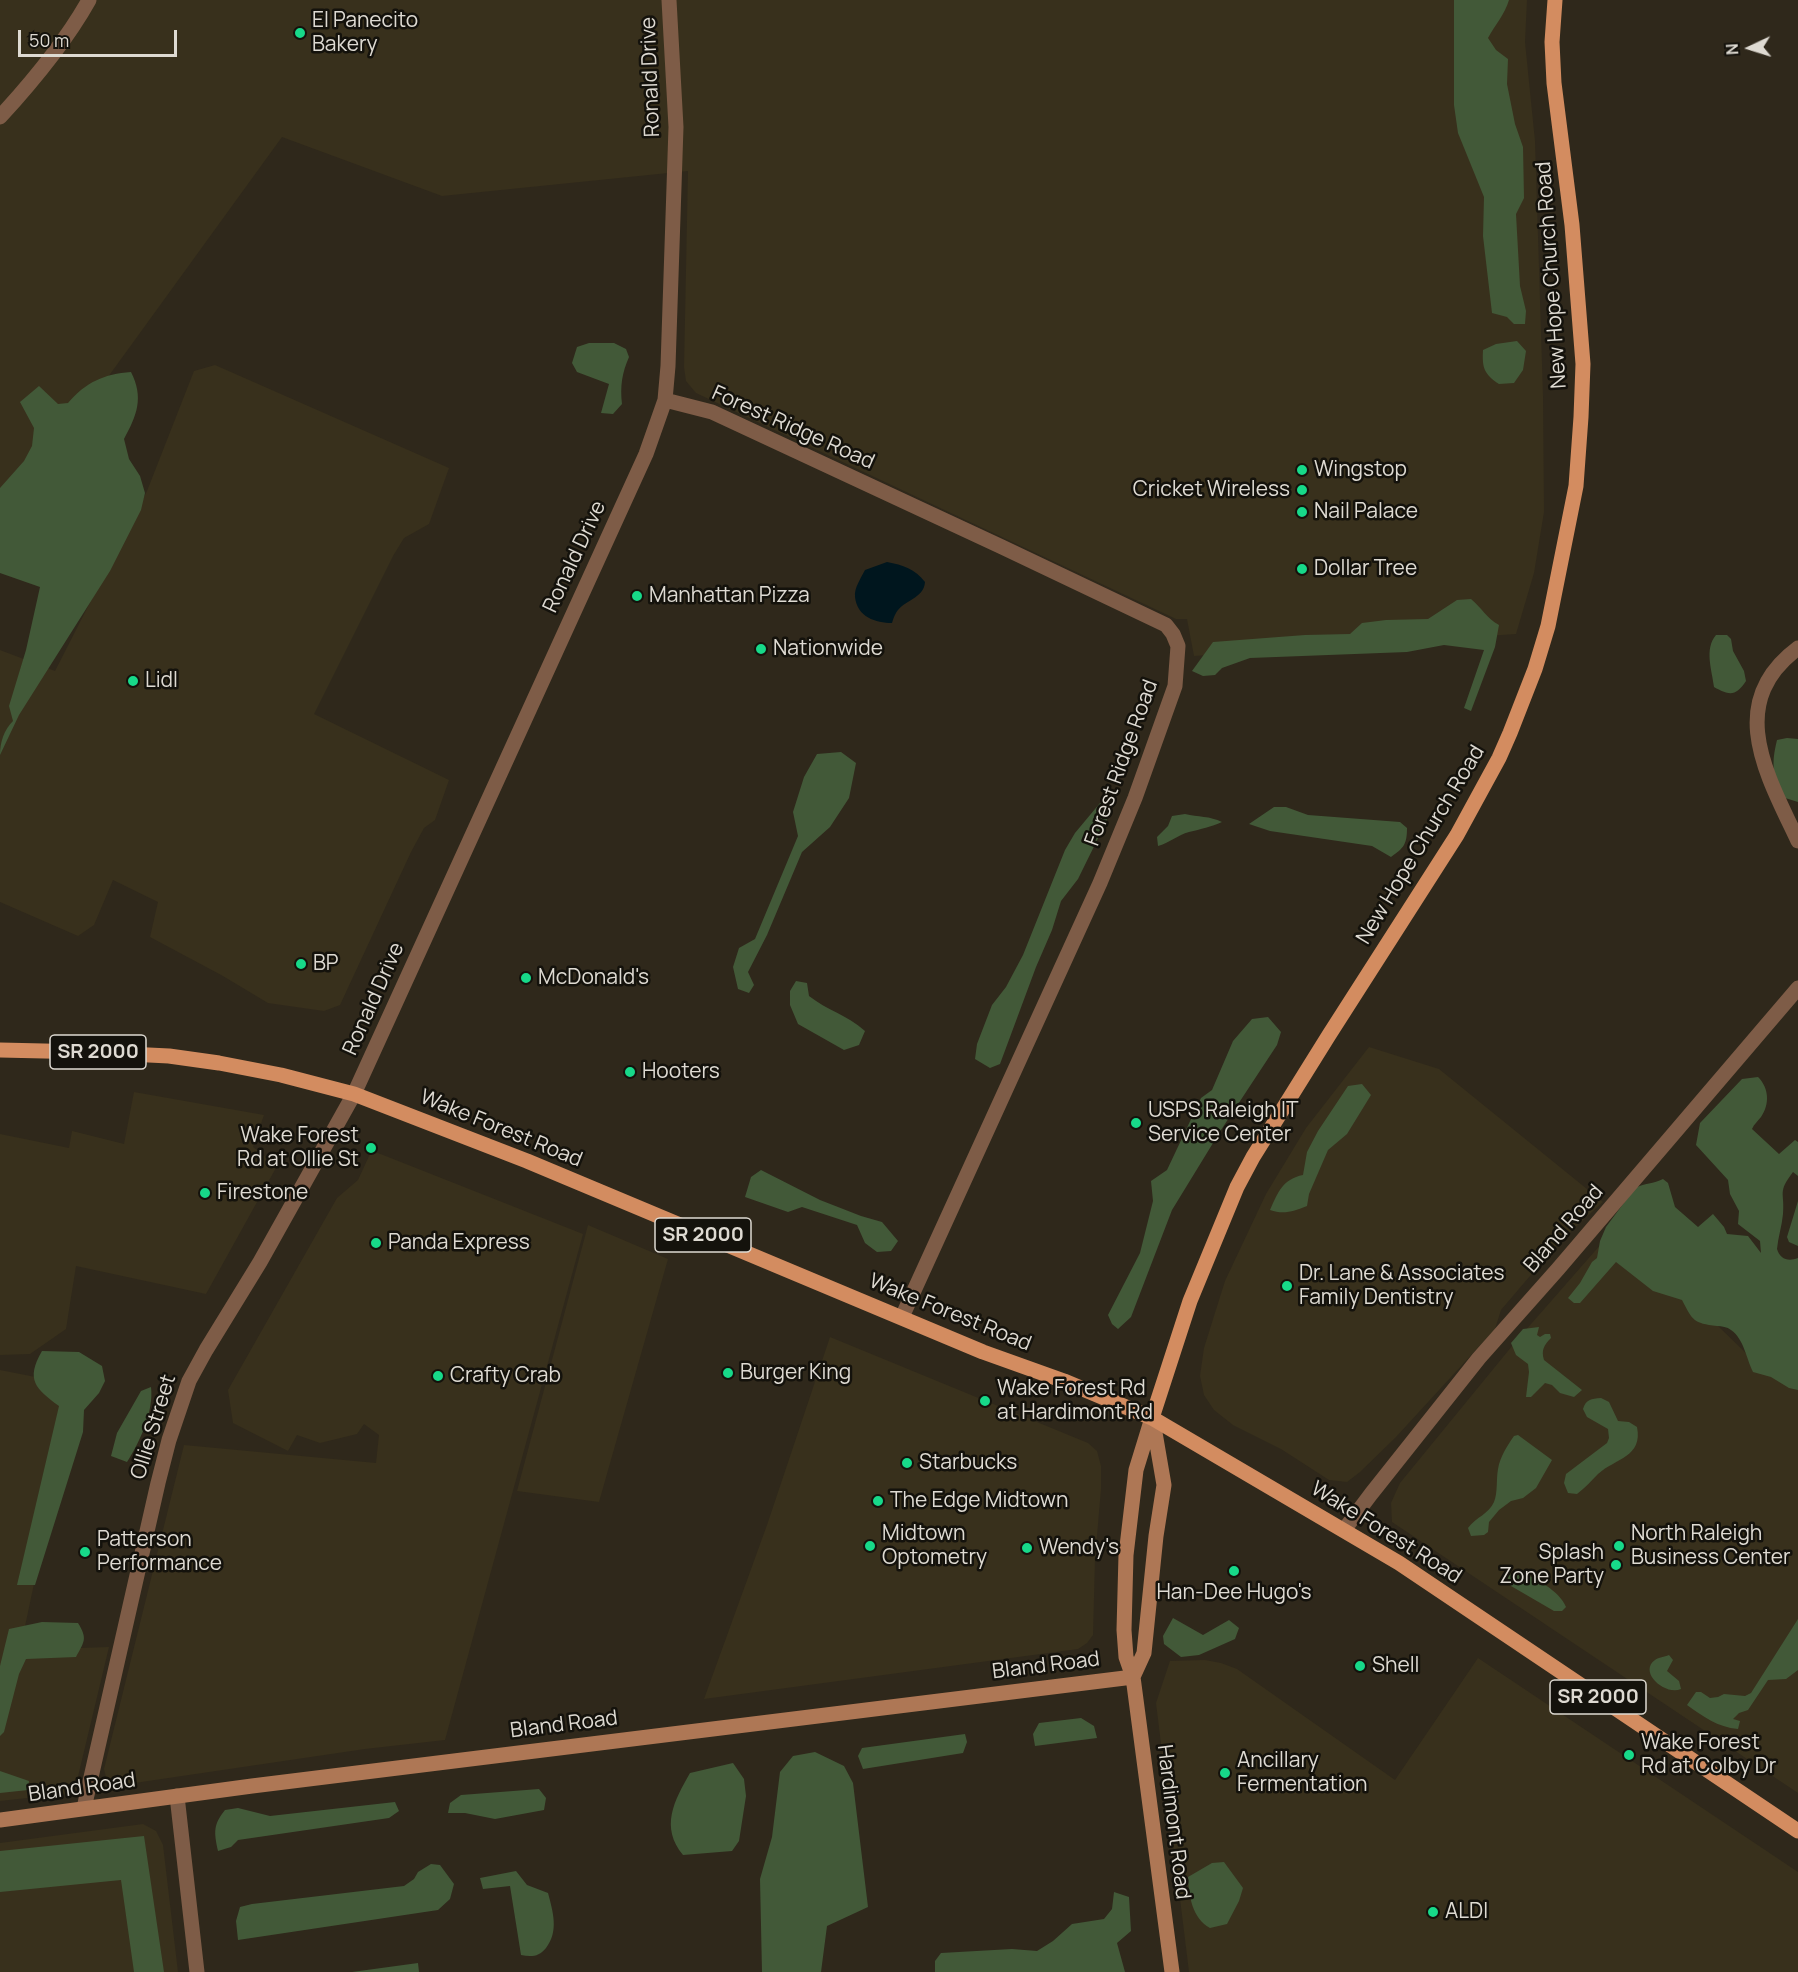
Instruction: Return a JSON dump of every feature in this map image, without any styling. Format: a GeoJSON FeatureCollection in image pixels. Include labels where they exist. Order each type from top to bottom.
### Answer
{"type":"FeatureCollection","features":[{"type":"Feature","properties":{"kind":"main road","name":"New Hope Church Road"},"geometry":{"type":"LineString","coordinates":[[1152,1418],[1190,1301],[1237,1187],[1253,1157],[1329,1035],[1457,835],[1510,733],[1535,669],[1548,626],[1576,486],[1583,364],[1572,225],[1554,83],[1552,42],[1555,0]]}},
{"type":"Feature","properties":{"kind":"main road","name":"Wake Forest Road"},"geometry":{"type":"LineString","coordinates":[[0,1050],[169,1056],[281,1075],[354,1094],[527,1161],[983,1352],[1064,1381],[1152,1418],[1399,1563],[1798,1831]]}},
{"type":"Feature","properties":{"kind":"street"},"geometry":{"type":"LineString","coordinates":[[0,117],[76,24],[89,0]]}},
{"type":"Feature","properties":{"kind":"street","name":"Ronald Drive"},"geometry":{"type":"LineString","coordinates":[[354,1094],[652,440],[665,400],[676,127],[669,0]]}},
{"type":"Feature","properties":{"kind":"street","name":"Forest Ridge Road"},"geometry":{"type":"LineString","coordinates":[[665,400],[712,412],[1166,625],[1178,646],[1175,686],[1136,798],[1100,883],[902,1317]]}},
{"type":"Feature","properties":{"kind":"street"},"geometry":{"type":"LineString","coordinates":[[1798,648],[1781,662],[1769,677],[1760,695],[1757,726],[1761,753],[1798,841]]}},
{"type":"Feature","properties":{"kind":"street","name":"Bland Road"},"geometry":{"type":"LineString","coordinates":[[1344,1530],[1479,1358],[1798,988]]}},
{"type":"Feature","properties":{"kind":"street","name":"Ollie Street"},"geometry":{"type":"LineString","coordinates":[[84,1808],[134,1586],[169,1440],[180,1405],[195,1368],[260,1262],[354,1094]]}},
{"type":"Feature","properties":{"kind":"street","name":"Hardimont Road"},"geometry":{"type":"LineString","coordinates":[[1152,1418],[1136,1470],[1126,1555],[1124,1630],[1126,1657],[1133,1677],[1172,1972]]}},
{"type":"Feature","properties":{"kind":"street","name":"Hardimont Road"},"geometry":{"type":"LineString","coordinates":[[1133,1677],[1144,1653],[1156,1536],[1164,1485],[1152,1418]]}},
{"type":"Feature","properties":{"kind":"street","name":"Bland Road"},"geometry":{"type":"LineString","coordinates":[[0,1820],[1133,1677]]}},
{"type":"Feature","properties":{"kind":"street"},"geometry":{"type":"LineString","coordinates":[[177,1796],[197,1972]]}},
{"type":"Feature","properties":{"kind":"shaded area"},"geometry":{"type":"Polygon","coordinates":[[[0,0],[1527,0],[1525,42],[1535,141],[1543,396],[1544,512],[1534,573],[1516,634],[1194,656],[1187,619],[1176,619],[696,393],[686,381],[684,367],[688,171],[442,196],[282,137],[0,526],[0,0]]]}},
{"type":"Feature","properties":{"kind":"shaded area"},"geometry":{"type":"Polygon","coordinates":[[[215,365],[449,468],[429,524],[404,538],[393,556],[314,714],[449,780],[435,820],[424,828],[411,852],[340,1005],[324,1011],[268,1003],[150,937],[158,902],[113,880],[94,925],[78,936],[0,902],[0,650],[55,671],[147,491],[194,371],[215,365]]]}},
{"type":"Feature","properties":{"kind":"shaded area"},"geometry":{"type":"Polygon","coordinates":[[[1369,1047],[1439,1069],[1603,1202],[1558,1243],[1501,1310],[1495,1329],[1396,1437],[1347,1482],[1329,1480],[1281,1449],[1233,1425],[1214,1410],[1204,1395],[1200,1376],[1204,1348],[1225,1281],[1266,1194],[1306,1128],[1369,1047]]]}},
{"type":"Feature","properties":{"kind":"shaded area"},"geometry":{"type":"Polygon","coordinates":[[[134,1092],[264,1115],[253,1147],[277,1166],[206,1294],[76,1266],[66,1329],[30,1354],[0,1355],[0,1134],[69,1148],[72,1131],[124,1144],[134,1092]]]}},
{"type":"Feature","properties":{"kind":"shaded area"},"geometry":{"type":"Polygon","coordinates":[[[378,1153],[583,1234],[445,1740],[365,1749],[121,1785],[112,1784],[106,1777],[104,1769],[184,1445],[376,1463],[379,1435],[364,1424],[357,1434],[320,1443],[297,1435],[288,1451],[233,1423],[228,1390],[337,1198],[358,1180],[370,1154],[378,1153]]]}},
{"type":"Feature","properties":{"kind":"shaded area"},"geometry":{"type":"Polygon","coordinates":[[[588,1225],[668,1259],[599,1502],[517,1491],[588,1225]]]}},
{"type":"Feature","properties":{"kind":"shaded area"},"geometry":{"type":"Polygon","coordinates":[[[1616,1227],[1751,1358],[1798,1336],[1798,1793],[1392,1522],[1391,1503],[1400,1483],[1517,1340],[1616,1227]]]}},
{"type":"Feature","properties":{"kind":"shaded area"},"geometry":{"type":"Polygon","coordinates":[[[830,1337],[1088,1443],[1097,1451],[1101,1466],[1101,1489],[1095,1559],[1093,1635],[1087,1643],[1078,1649],[704,1699],[767,1525],[830,1337]]]}},
{"type":"Feature","properties":{"kind":"shaded area"},"geometry":{"type":"Polygon","coordinates":[[[0,1370],[76,1385],[20,1650],[109,1647],[75,1789],[72,1793],[0,1801],[0,1370]]]}},
{"type":"Feature","properties":{"kind":"shaded area"},"geometry":{"type":"Polygon","coordinates":[[[1478,1658],[1798,1872],[1798,1972],[1189,1972],[1156,1703],[1170,1661],[1205,1660],[1237,1669],[1395,1780],[1478,1658]]]}},
{"type":"Feature","properties":{"kind":"shaded area"},"geometry":{"type":"Polygon","coordinates":[[[143,1824],[156,1831],[163,1845],[178,1972],[0,1972],[0,1843],[143,1824]]]}},
{"type":"Feature","properties":{"kind":"green space"},"geometry":{"type":"Polygon","coordinates":[[[1454,0],[1509,0],[1488,38],[1496,50],[1508,59],[1507,84],[1515,124],[1523,147],[1524,198],[1516,214],[1520,286],[1526,311],[1525,324],[1514,324],[1507,317],[1492,313],[1483,236],[1484,197],[1458,133],[1454,105],[1454,0]]]}},
{"type":"Feature","properties":{"kind":"green space"},"geometry":{"type":"Polygon","coordinates":[[[1517,341],[1526,351],[1523,370],[1514,383],[1499,384],[1485,370],[1483,350],[1496,344],[1517,341]]]}},
{"type":"Feature","properties":{"kind":"green space"},"geometry":{"type":"Polygon","coordinates":[[[589,343],[614,343],[626,349],[629,357],[622,380],[622,404],[613,414],[601,413],[609,384],[577,372],[572,363],[577,347],[589,343]]]}},
{"type":"Feature","properties":{"kind":"green space"},"geometry":{"type":"Polygon","coordinates":[[[131,372],[138,398],[135,414],[124,439],[129,459],[140,476],[145,493],[141,510],[110,571],[19,715],[0,755],[3,736],[13,721],[9,706],[26,650],[40,587],[0,573],[0,488],[24,461],[32,446],[34,428],[20,402],[39,386],[58,404],[68,403],[96,380],[131,372]]]}},
{"type":"Feature","properties":{"kind":"green space"},"geometry":{"type":"Polygon","coordinates":[[[1471,599],[1499,625],[1495,647],[1471,711],[1464,708],[1484,650],[1444,645],[1407,652],[1250,658],[1222,668],[1215,675],[1203,676],[1192,671],[1213,642],[1350,634],[1362,623],[1428,619],[1457,600],[1471,599]]]}},
{"type":"Feature","properties":{"kind":"green space"},"geometry":{"type":"Polygon","coordinates":[[[1716,635],[1727,635],[1731,639],[1733,651],[1744,671],[1746,681],[1736,692],[1724,692],[1714,687],[1710,647],[1716,635]]]}},
{"type":"Feature","properties":{"kind":"green space"},"geometry":{"type":"Polygon","coordinates":[[[1798,739],[1798,802],[1782,797],[1775,775],[1774,756],[1777,740],[1798,739]]]}},
{"type":"Feature","properties":{"kind":"green space"},"geometry":{"type":"Polygon","coordinates":[[[841,752],[856,763],[849,798],[830,827],[802,852],[767,935],[748,972],[754,985],[749,993],[738,989],[733,967],[739,948],[755,939],[798,836],[793,812],[804,777],[817,754],[841,752]]]}},
{"type":"Feature","properties":{"kind":"green space"},"geometry":{"type":"Polygon","coordinates":[[[1100,803],[1108,808],[1107,820],[1078,879],[1061,901],[1000,1064],[990,1068],[975,1059],[977,1044],[992,1005],[1006,987],[1023,955],[1065,850],[1075,833],[1100,803]]]}},
{"type":"Feature","properties":{"kind":"green space"},"geometry":{"type":"Polygon","coordinates":[[[1274,807],[1286,807],[1308,815],[1400,822],[1407,828],[1405,842],[1402,848],[1391,857],[1372,846],[1270,831],[1249,824],[1274,807]]]}},
{"type":"Feature","properties":{"kind":"green space"},"geometry":{"type":"Polygon","coordinates":[[[1185,814],[1222,822],[1185,833],[1158,846],[1157,837],[1168,826],[1172,816],[1185,814]]]}},
{"type":"Feature","properties":{"kind":"green space"},"geometry":{"type":"Polygon","coordinates":[[[796,981],[807,983],[809,996],[851,1020],[865,1031],[859,1045],[844,1050],[798,1024],[790,1005],[790,991],[796,981]]]}},
{"type":"Feature","properties":{"kind":"green space"},"geometry":{"type":"Polygon","coordinates":[[[1268,1017],[1281,1032],[1277,1045],[1172,1210],[1131,1317],[1118,1329],[1112,1324],[1108,1315],[1140,1253],[1153,1201],[1151,1181],[1167,1170],[1201,1098],[1212,1090],[1233,1041],[1252,1019],[1268,1017]]]}},
{"type":"Feature","properties":{"kind":"green space"},"geometry":{"type":"Polygon","coordinates":[[[1758,1077],[1766,1091],[1767,1102],[1764,1112],[1752,1129],[1779,1154],[1795,1140],[1798,1142],[1798,1176],[1793,1172],[1783,1189],[1783,1214],[1777,1249],[1785,1259],[1798,1258],[1798,1390],[1789,1388],[1771,1377],[1753,1372],[1742,1344],[1731,1330],[1698,1322],[1692,1317],[1682,1300],[1653,1291],[1616,1262],[1580,1303],[1574,1303],[1568,1298],[1597,1258],[1600,1241],[1606,1227],[1635,1188],[1663,1179],[1668,1183],[1675,1207],[1698,1227],[1713,1214],[1727,1234],[1748,1236],[1761,1253],[1760,1241],[1738,1224],[1739,1211],[1730,1194],[1728,1180],[1696,1145],[1700,1123],[1742,1079],[1758,1077]]]}},
{"type":"Feature","properties":{"kind":"green space"},"geometry":{"type":"Polygon","coordinates":[[[1362,1084],[1371,1095],[1347,1134],[1328,1150],[1309,1194],[1307,1206],[1284,1212],[1270,1210],[1286,1183],[1303,1175],[1307,1152],[1348,1086],[1362,1084]]]}},
{"type":"Feature","properties":{"kind":"green space"},"geometry":{"type":"Polygon","coordinates":[[[761,1170],[820,1200],[882,1222],[898,1241],[891,1251],[877,1252],[865,1243],[857,1225],[802,1207],[788,1212],[745,1197],[751,1177],[761,1170]]]}},
{"type":"Feature","properties":{"kind":"green space"},"geometry":{"type":"Polygon","coordinates":[[[1798,1201],[1798,1246],[1789,1242],[1787,1237],[1798,1201]]]}},
{"type":"Feature","properties":{"kind":"green space"},"geometry":{"type":"Polygon","coordinates":[[[1539,1327],[1537,1335],[1540,1337],[1550,1334],[1551,1338],[1544,1348],[1544,1360],[1582,1390],[1574,1397],[1560,1393],[1552,1385],[1545,1383],[1531,1397],[1526,1397],[1528,1364],[1516,1355],[1511,1343],[1523,1329],[1539,1327]]]}},
{"type":"Feature","properties":{"kind":"green space"},"geometry":{"type":"Polygon","coordinates":[[[42,1351],[79,1352],[102,1366],[105,1381],[99,1393],[84,1410],[83,1432],[35,1585],[17,1585],[59,1406],[39,1389],[34,1377],[34,1369],[42,1351]]]}},
{"type":"Feature","properties":{"kind":"green space"},"geometry":{"type":"Polygon","coordinates":[[[151,1387],[148,1416],[132,1454],[127,1462],[111,1456],[117,1433],[141,1391],[151,1387]]]}},
{"type":"Feature","properties":{"kind":"green space"},"geometry":{"type":"Polygon","coordinates":[[[1601,1398],[1609,1402],[1618,1421],[1629,1422],[1637,1427],[1636,1445],[1626,1456],[1598,1474],[1577,1494],[1568,1493],[1564,1483],[1566,1474],[1607,1443],[1609,1438],[1608,1429],[1587,1417],[1583,1409],[1589,1400],[1601,1398]]]}},
{"type":"Feature","properties":{"kind":"green space"},"geometry":{"type":"Polygon","coordinates":[[[1518,1435],[1552,1460],[1536,1488],[1523,1498],[1511,1501],[1499,1510],[1489,1522],[1488,1532],[1484,1535],[1471,1536],[1468,1528],[1489,1510],[1494,1502],[1500,1460],[1514,1436],[1518,1435]]]}},
{"type":"Feature","properties":{"kind":"green space"},"geometry":{"type":"Polygon","coordinates":[[[1517,1571],[1545,1585],[1558,1595],[1566,1607],[1562,1611],[1554,1611],[1511,1586],[1508,1576],[1517,1571]]]}},
{"type":"Feature","properties":{"kind":"green space"},"geometry":{"type":"Polygon","coordinates":[[[1173,1618],[1203,1635],[1229,1620],[1239,1628],[1235,1639],[1199,1655],[1181,1657],[1164,1644],[1163,1636],[1173,1618]]]}},
{"type":"Feature","properties":{"kind":"green space"},"geometry":{"type":"Polygon","coordinates":[[[1798,1619],[1798,1670],[1786,1679],[1768,1680],[1748,1710],[1739,1713],[1733,1719],[1740,1721],[1738,1729],[1717,1724],[1687,1705],[1696,1692],[1701,1692],[1710,1698],[1724,1694],[1745,1696],[1751,1693],[1798,1619]]]}},
{"type":"Feature","properties":{"kind":"green space"},"geometry":{"type":"Polygon","coordinates":[[[42,1622],[78,1623],[84,1637],[83,1644],[76,1657],[26,1659],[19,1674],[4,1732],[0,1736],[0,1666],[9,1629],[42,1622]]]}},
{"type":"Feature","properties":{"kind":"green space"},"geometry":{"type":"Polygon","coordinates":[[[1669,1655],[1673,1660],[1667,1671],[1679,1681],[1681,1689],[1668,1689],[1661,1686],[1650,1671],[1651,1665],[1657,1659],[1669,1655]]]}},
{"type":"Feature","properties":{"kind":"green space"},"geometry":{"type":"Polygon","coordinates":[[[1081,1718],[1094,1726],[1097,1738],[1035,1746],[1033,1734],[1039,1723],[1081,1718]]]}},
{"type":"Feature","properties":{"kind":"green space"},"geometry":{"type":"Polygon","coordinates":[[[965,1734],[967,1742],[963,1753],[863,1769],[858,1756],[862,1748],[965,1734]]]}},
{"type":"Feature","properties":{"kind":"green space"},"geometry":{"type":"Polygon","coordinates":[[[815,1752],[844,1766],[853,1783],[868,1907],[827,1926],[821,1972],[762,1972],[760,1879],[772,1837],[780,1772],[793,1756],[815,1752]]]}},
{"type":"Feature","properties":{"kind":"green space"},"geometry":{"type":"Polygon","coordinates":[[[733,1763],[744,1779],[746,1796],[739,1841],[732,1851],[683,1855],[676,1845],[671,1824],[675,1804],[684,1783],[690,1773],[733,1763]]]}},
{"type":"Feature","properties":{"kind":"green space"},"geometry":{"type":"Polygon","coordinates":[[[0,1771],[29,1781],[28,1790],[0,1793],[0,1771]]]}},
{"type":"Feature","properties":{"kind":"green space"},"geometry":{"type":"Polygon","coordinates":[[[539,1789],[546,1798],[544,1810],[495,1819],[465,1813],[448,1813],[450,1803],[461,1795],[539,1789]]]}},
{"type":"Feature","properties":{"kind":"green space"},"geometry":{"type":"Polygon","coordinates":[[[395,1802],[399,1811],[389,1818],[238,1840],[231,1847],[218,1851],[216,1829],[218,1820],[225,1810],[238,1808],[270,1816],[395,1802]]]}},
{"type":"Feature","properties":{"kind":"green space"},"geometry":{"type":"Polygon","coordinates":[[[144,1836],[164,1972],[134,1972],[121,1880],[0,1892],[0,1851],[144,1836]]]}},
{"type":"Feature","properties":{"kind":"green space"},"geometry":{"type":"Polygon","coordinates":[[[1224,1862],[1243,1888],[1227,1924],[1210,1928],[1195,1912],[1188,1877],[1212,1863],[1224,1862]]]}},
{"type":"Feature","properties":{"kind":"green space"},"geometry":{"type":"Polygon","coordinates":[[[431,1864],[440,1865],[454,1884],[450,1899],[438,1910],[238,1940],[236,1921],[240,1907],[404,1886],[414,1879],[418,1872],[431,1864]]]}},
{"type":"Feature","properties":{"kind":"green space"},"geometry":{"type":"Polygon","coordinates":[[[516,1871],[527,1885],[548,1893],[552,1907],[554,1928],[550,1942],[541,1953],[535,1956],[521,1955],[510,1886],[483,1889],[480,1878],[516,1871]]]}},
{"type":"Feature","properties":{"kind":"green space"},"geometry":{"type":"Polygon","coordinates":[[[1114,1892],[1129,1897],[1131,1931],[1117,1943],[1125,1972],[935,1972],[935,1961],[941,1953],[1012,1949],[1037,1951],[1053,1941],[1072,1924],[1104,1919],[1112,1909],[1114,1892]]]}},
{"type":"Feature","properties":{"kind":"green space"},"geometry":{"type":"Polygon","coordinates":[[[418,1963],[419,1972],[352,1972],[418,1963]]]}},
{"type":"Feature","properties":{"kind":"water"},"geometry":{"type":"Polygon","coordinates":[[[887,562],[908,568],[925,582],[921,592],[899,609],[892,623],[868,618],[859,610],[855,597],[865,570],[887,562]]]}},
{"type":"Feature","properties":{"kind":"place","name":"El Panecito Bakery"},"geometry":{"type":"Point","coordinates":[300,33]}},
{"type":"Feature","properties":{"kind":"place","name":"Wingstop"},"geometry":{"type":"Point","coordinates":[1302,470]}},
{"type":"Feature","properties":{"kind":"place","name":"Cricket Wireless"},"geometry":{"type":"Point","coordinates":[1302,490]}},
{"type":"Feature","properties":{"kind":"place","name":"Nail Palace"},"geometry":{"type":"Point","coordinates":[1302,512]}},
{"type":"Feature","properties":{"kind":"place","name":"Dollar Tree"},"geometry":{"type":"Point","coordinates":[1302,569]}},
{"type":"Feature","properties":{"kind":"place","name":"Manhattan Pizza"},"geometry":{"type":"Point","coordinates":[637,596]}},
{"type":"Feature","properties":{"kind":"place","name":"Nationwide"},"geometry":{"type":"Point","coordinates":[761,649]}},
{"type":"Feature","properties":{"kind":"place","name":"Lidl"},"geometry":{"type":"Point","coordinates":[133,681]}},
{"type":"Feature","properties":{"kind":"place","name":"BP"},"geometry":{"type":"Point","coordinates":[301,964]}},
{"type":"Feature","properties":{"kind":"place","name":"McDonald's"},"geometry":{"type":"Point","coordinates":[526,978]}},
{"type":"Feature","properties":{"kind":"place","name":"Hooters"},"geometry":{"type":"Point","coordinates":[630,1072]}},
{"type":"Feature","properties":{"kind":"place","name":"USPS Raleigh IT Service Center"},"geometry":{"type":"Point","coordinates":[1136,1123]}},
{"type":"Feature","properties":{"kind":"place","name":"Wake Forest Rd at Ollie St"},"geometry":{"type":"Point","coordinates":[371,1148]}},
{"type":"Feature","properties":{"kind":"place","name":"Firestone"},"geometry":{"type":"Point","coordinates":[205,1193]}},
{"type":"Feature","properties":{"kind":"place","name":"Panda Express"},"geometry":{"type":"Point","coordinates":[376,1243]}},
{"type":"Feature","properties":{"kind":"place","name":"Dr. Lane & Associates Family Dentistry"},"geometry":{"type":"Point","coordinates":[1287,1286]}},
{"type":"Feature","properties":{"kind":"place","name":"Burger King"},"geometry":{"type":"Point","coordinates":[728,1373]}},
{"type":"Feature","properties":{"kind":"place","name":"Crafty Crab"},"geometry":{"type":"Point","coordinates":[438,1376]}},
{"type":"Feature","properties":{"kind":"place","name":"Wake Forest Rd at Hardimont Rd"},"geometry":{"type":"Point","coordinates":[985,1401]}},
{"type":"Feature","properties":{"kind":"place","name":"Starbucks"},"geometry":{"type":"Point","coordinates":[907,1463]}},
{"type":"Feature","properties":{"kind":"place","name":"The Edge Midtown"},"geometry":{"type":"Point","coordinates":[878,1501]}},
{"type":"Feature","properties":{"kind":"place","name":"Midtown Optometry"},"geometry":{"type":"Point","coordinates":[870,1546]}},
{"type":"Feature","properties":{"kind":"place","name":"North Raleigh Business Center"},"geometry":{"type":"Point","coordinates":[1619,1546]}},
{"type":"Feature","properties":{"kind":"place","name":"Wendy's"},"geometry":{"type":"Point","coordinates":[1027,1548]}},
{"type":"Feature","properties":{"kind":"place","name":"Patterson Performance"},"geometry":{"type":"Point","coordinates":[85,1552]}},
{"type":"Feature","properties":{"kind":"place","name":"Splash Zone Party"},"geometry":{"type":"Point","coordinates":[1616,1565]}},
{"type":"Feature","properties":{"kind":"place","name":"Han-Dee Hugo's"},"geometry":{"type":"Point","coordinates":[1234,1571]}},
{"type":"Feature","properties":{"kind":"place","name":"Shell"},"geometry":{"type":"Point","coordinates":[1360,1666]}},
{"type":"Feature","properties":{"kind":"place","name":"Wake Forest Rd at Colby Dr"},"geometry":{"type":"Point","coordinates":[1629,1755]}},
{"type":"Feature","properties":{"kind":"place","name":"Ancillary Fermentation"},"geometry":{"type":"Point","coordinates":[1225,1773]}},
{"type":"Feature","properties":{"kind":"place","name":"ALDI"},"geometry":{"type":"Point","coordinates":[1433,1912]}}]}
